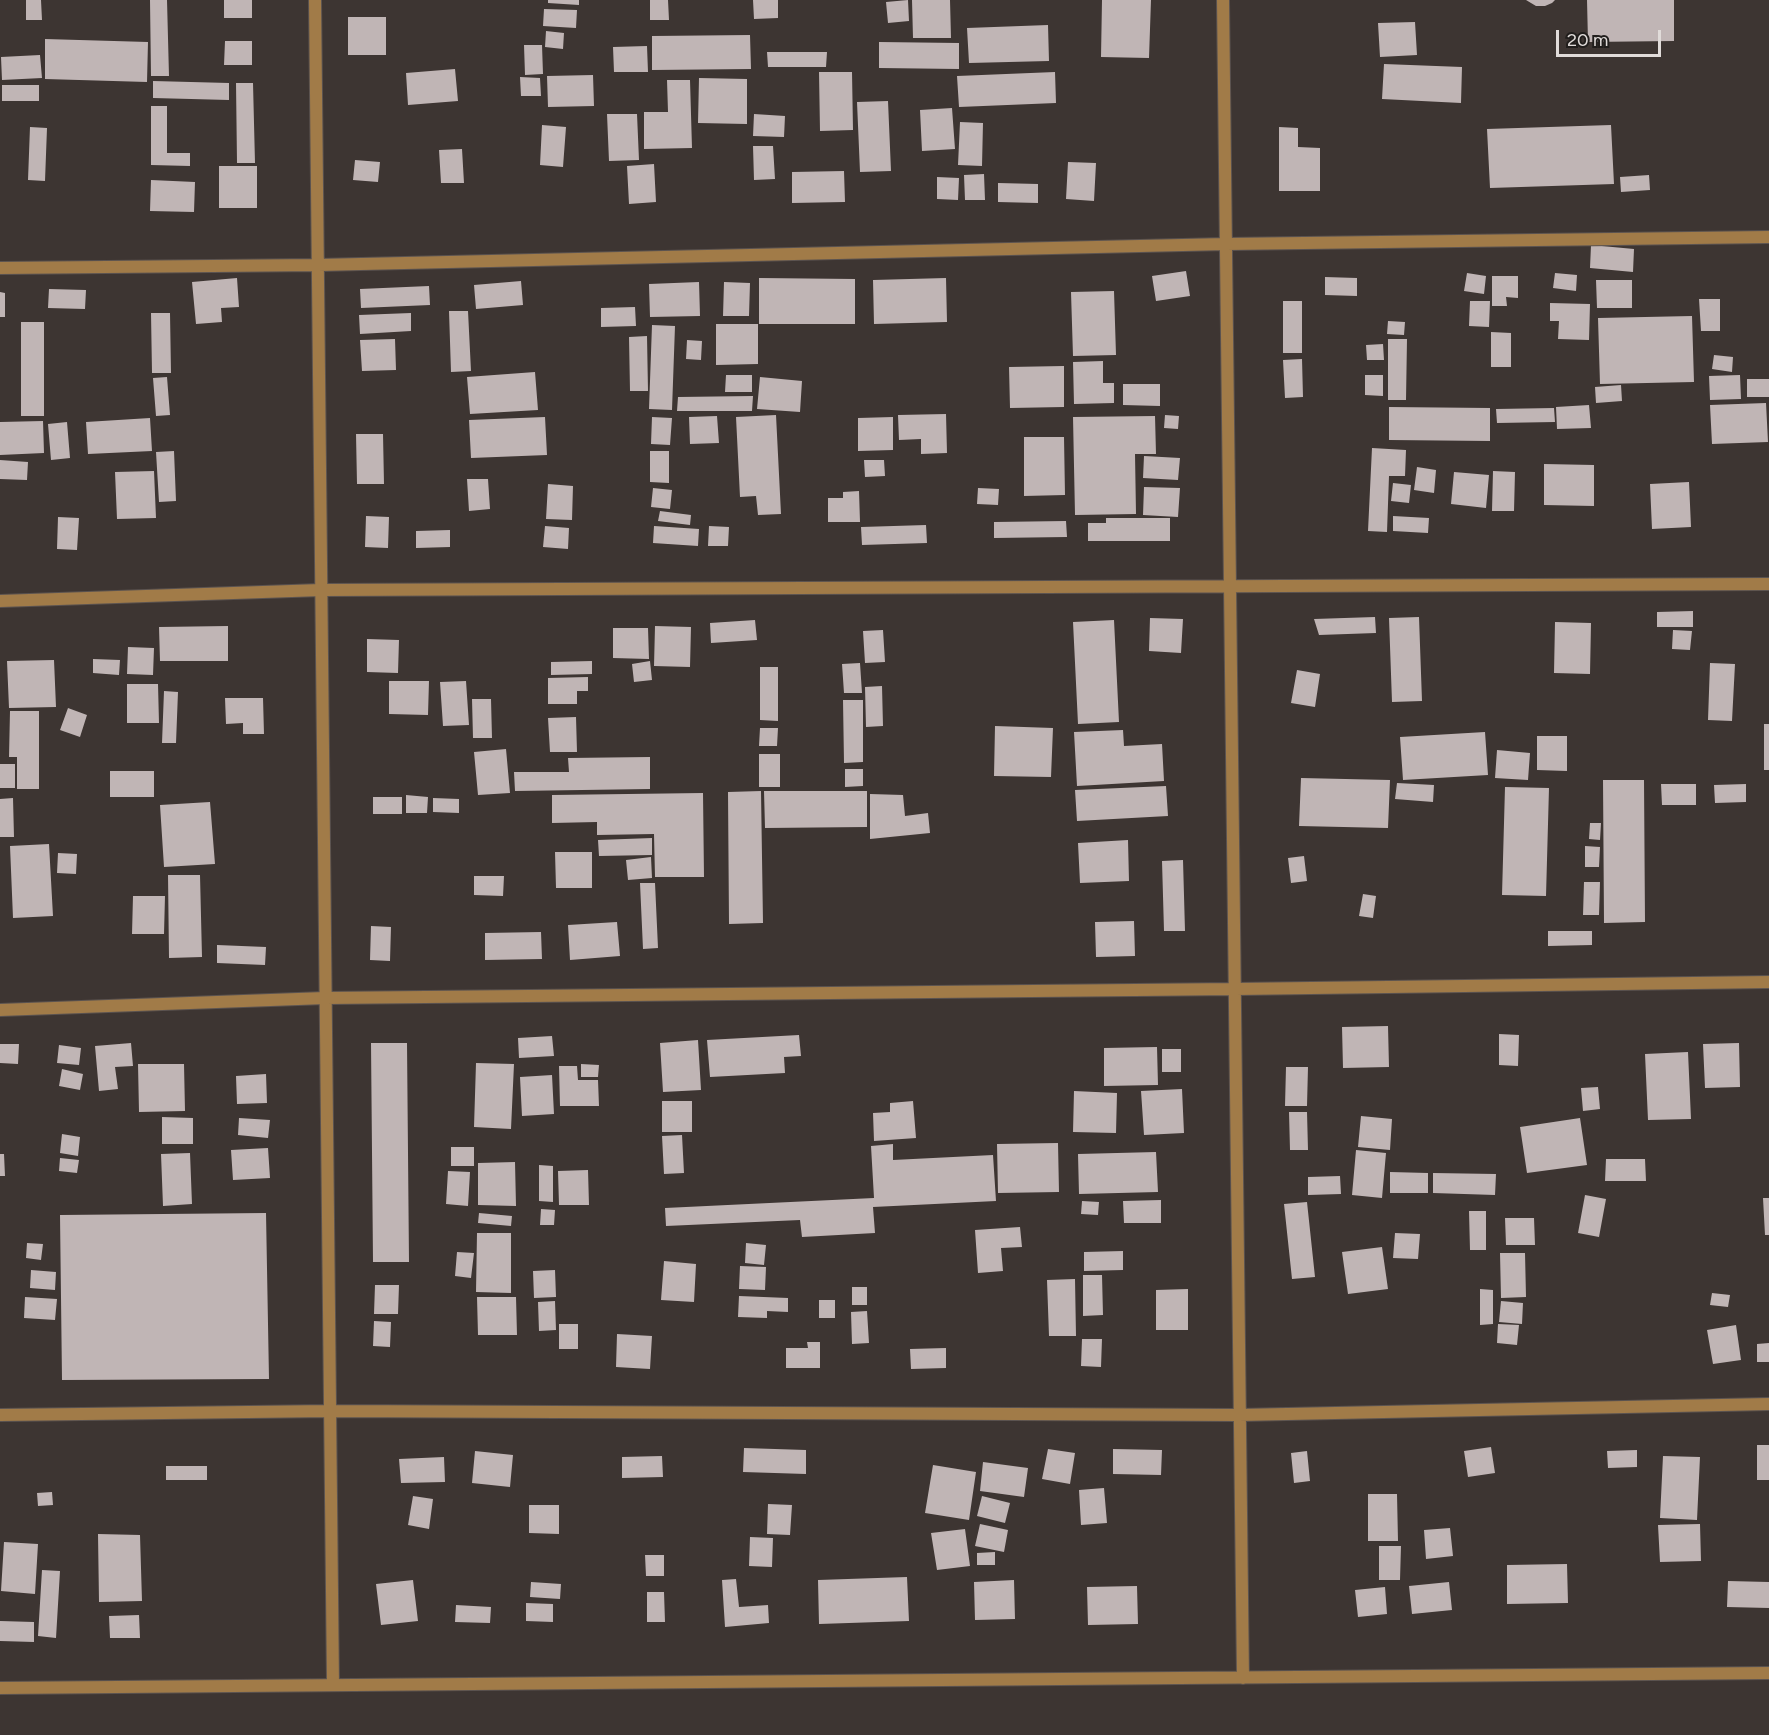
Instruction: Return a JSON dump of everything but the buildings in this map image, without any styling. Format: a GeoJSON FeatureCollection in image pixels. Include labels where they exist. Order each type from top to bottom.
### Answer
{"type":"FeatureCollection","features":[{"type":"Feature","properties":{"kind":"street"},"geometry":{"type":"LineString","coordinates":[[315,0],[333,1685]]}},
{"type":"Feature","properties":{"kind":"street"},"geometry":{"type":"LineString","coordinates":[[1223,0],[1243,1678]]}},
{"type":"Feature","properties":{"kind":"street"},"geometry":{"type":"LineString","coordinates":[[0,268],[318,265],[1226,244],[1769,237]]}},
{"type":"Feature","properties":{"kind":"street"},"geometry":{"type":"LineString","coordinates":[[0,601],[321,590],[1769,584]]}},
{"type":"Feature","properties":{"kind":"street"},"geometry":{"type":"LineString","coordinates":[[0,1010],[326,998],[1769,982]]}},
{"type":"Feature","properties":{"kind":"street"},"geometry":{"type":"LineString","coordinates":[[0,1415],[330,1411],[1239,1415],[1769,1404]]}},
{"type":"Feature","properties":{"kind":"street"},"geometry":{"type":"LineString","coordinates":[[0,1688],[1769,1673]]}}]}
